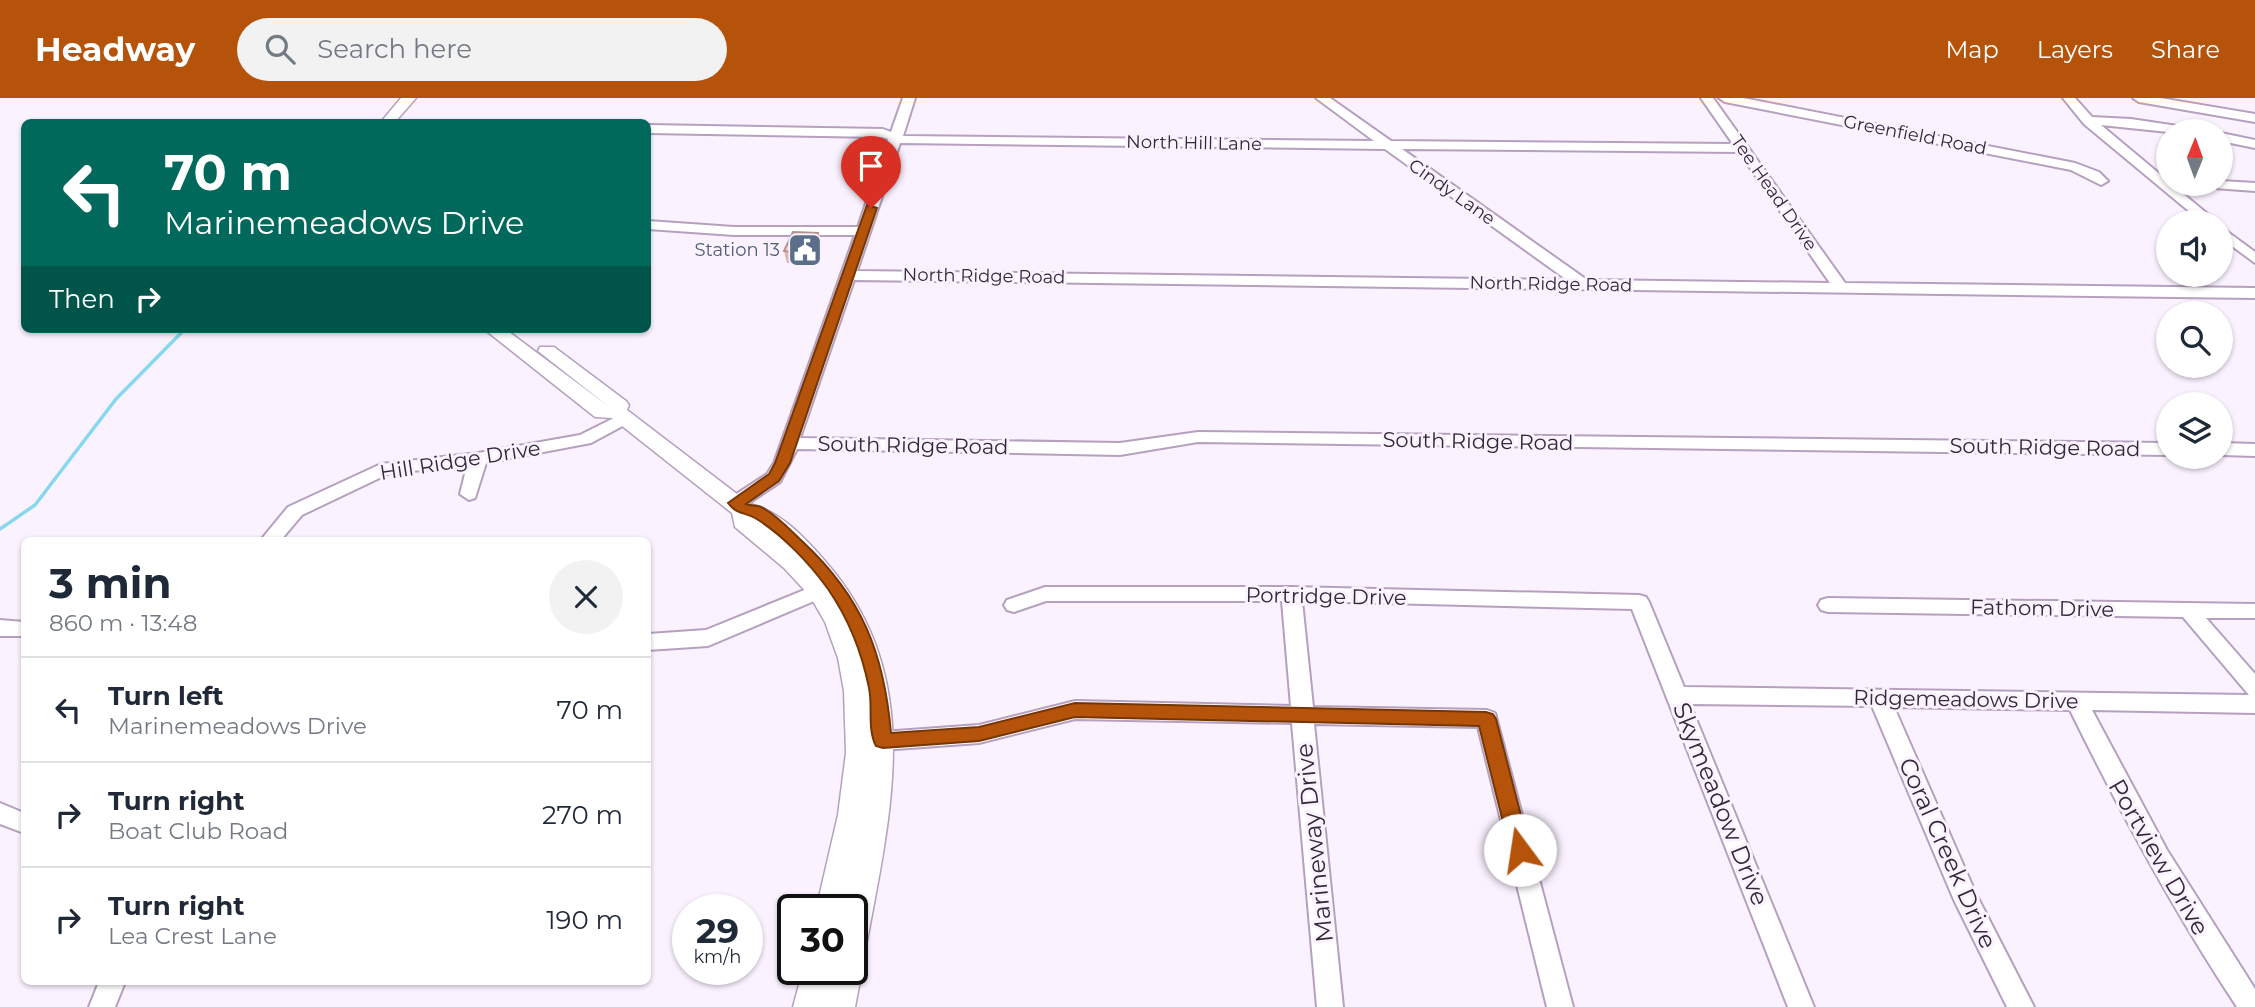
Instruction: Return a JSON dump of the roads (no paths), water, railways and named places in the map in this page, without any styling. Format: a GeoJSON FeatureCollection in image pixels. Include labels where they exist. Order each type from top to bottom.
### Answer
{"type":"FeatureCollection","features":[{"type":"Feature","properties":{"kind":"main road"},"geometry":{"type":"LineString","coordinates":[[391,119],[409,98]]}},
{"type":"Feature","properties":{"kind":"main road"},"geometry":{"type":"LineString","coordinates":[[404,119],[422,98]]}},
{"type":"Feature","properties":{"kind":"main road"},"geometry":{"type":"LineString","coordinates":[[498,333],[602,413],[620,415],[740,507],[757,511],[816,563],[834,585],[855,620],[878,689],[872,741],[858,785],[834,894]]}},
{"type":"Feature","properties":{"kind":"main road"},"geometry":{"type":"LineString","coordinates":[[523,333],[619,405],[620,415]]}},
{"type":"Feature","properties":{"kind":"main road"},"geometry":{"type":"LineString","coordinates":[[740,507],[743,522],[779,551],[819,591],[841,628],[881,777],[860,894]]}},
{"type":"Feature","properties":{"kind":"main road"},"geometry":{"type":"LineString","coordinates":[[809,1007],[814,985]]}},
{"type":"Feature","properties":{"kind":"main road"},"geometry":{"type":"LineString","coordinates":[[839,1007],[844,985]]}},
{"type":"Feature","properties":{"kind":"street"},"geometry":{"type":"LineString","coordinates":[[740,507],[774,478],[790,443],[909,98]]}},
{"type":"Feature","properties":{"kind":"street","name":"Cindy Lane"},"geometry":{"type":"LineString","coordinates":[[1322,98],[1583,284]]}},
{"type":"Feature","properties":{"kind":"street","name":"Tee Head Drive"},"geometry":{"type":"LineString","coordinates":[[1707,98],[1841,288]]}},
{"type":"Feature","properties":{"kind":"street","name":"Greenfield Road"},"geometry":{"type":"LineString","coordinates":[[1726,98],[2075,167],[2101,181]]}},
{"type":"Feature","properties":{"kind":"street"},"geometry":{"type":"LineString","coordinates":[[2069,98],[2088,121],[2156,175]]}},
{"type":"Feature","properties":{"kind":"street"},"geometry":{"type":"LineString","coordinates":[[2139,98],[2255,118]]}},
{"type":"Feature","properties":{"kind":"street"},"geometry":{"type":"LineString","coordinates":[[2088,121],[2156,127]]}},
{"type":"Feature","properties":{"kind":"street","name":"North Hill Lane"},"geometry":{"type":"LineString","coordinates":[[651,129],[883,133],[901,140],[930,141],[1743,148]]}},
{"type":"Feature","properties":{"kind":"street"},"geometry":{"type":"LineString","coordinates":[[2233,139],[2255,144]]}},
{"type":"Feature","properties":{"kind":"street"},"geometry":{"type":"LineString","coordinates":[[2233,185],[2255,187]]}},
{"type":"Feature","properties":{"kind":"street"},"geometry":{"type":"LineString","coordinates":[[2181,196],[2196,210]]}},
{"type":"Feature","properties":{"kind":"street"},"geometry":{"type":"LineString","coordinates":[[651,225],[734,231],[863,231]]}},
{"type":"Feature","properties":{"kind":"street"},"geometry":{"type":"LineString","coordinates":[[2233,241],[2255,259]]}},
{"type":"Feature","properties":{"kind":"street","name":"North Ridge Road"},"geometry":{"type":"LineString","coordinates":[[847,275],[2255,293]]}},
{"type":"Feature","properties":{"kind":"street","name":"Hill Ridge Drive"},"geometry":{"type":"LineString","coordinates":[[272,537],[295,511],[387,468],[478,459],[584,439],[620,415]]}},
{"type":"Feature","properties":{"kind":"street","name":"South Ridge Road"},"geometry":{"type":"LineString","coordinates":[[790,443],[1120,449],[1198,437],[2156,449]]}},
{"type":"Feature","properties":{"kind":"street"},"geometry":{"type":"LineString","coordinates":[[2233,449],[2255,450]]}},
{"type":"Feature","properties":{"kind":"street"},"geometry":{"type":"LineString","coordinates":[[469,494],[478,459]]}},
{"type":"Feature","properties":{"kind":"street"},"geometry":{"type":"LineString","coordinates":[[651,642],[708,638],[819,591]]}},
{"type":"Feature","properties":{"kind":"street","name":"Portridge Drive"},"geometry":{"type":"LineString","coordinates":[[1014,605],[1045,594],[1291,594],[1639,602]]}},
{"type":"Feature","properties":{"kind":"street","name":"Marineway Drive"},"geometry":{"type":"LineString","coordinates":[[1291,594],[1330,1007]]}},
{"type":"Feature","properties":{"kind":"street","name":"Skymeadow Drive"},"geometry":{"type":"LineString","coordinates":[[1639,602],[1801,1007]]}},
{"type":"Feature","properties":{"kind":"street","name":"Fathom Drive"},"geometry":{"type":"LineString","coordinates":[[1828,605],[2255,611]]}},
{"type":"Feature","properties":{"kind":"street"},"geometry":{"type":"LineString","coordinates":[[2188,610],[2255,689]]}},
{"type":"Feature","properties":{"kind":"street"},"geometry":{"type":"LineString","coordinates":[[0,628],[21,629]]}},
{"type":"Feature","properties":{"kind":"street","name":"Ridgemeadows Drive"},"geometry":{"type":"LineString","coordinates":[[1677,695],[2255,704]]}},
{"type":"Feature","properties":{"kind":"street","name":"Coral Creek Drive"},"geometry":{"type":"LineString","coordinates":[[1879,698],[1966,900],[2021,1007]]}},
{"type":"Feature","properties":{"kind":"street","name":"Portview Drive"},"geometry":{"type":"LineString","coordinates":[[2077,701],[2145,837],[2214,951],[2252,1007]]}},
{"type":"Feature","properties":{"kind":"street"},"geometry":{"type":"LineString","coordinates":[[872,741],[979,734],[1075,710],[1486,719],[1560,1007]]}},
{"type":"Feature","properties":{"kind":"street"},"geometry":{"type":"LineString","coordinates":[[0,813],[21,822]]}},
{"type":"Feature","properties":{"kind":"street"},"geometry":{"type":"LineString","coordinates":[[102,1007],[111,985]]}},
{"type":"Feature","properties":{"kind":"waterway"},"geometry":{"type":"LineString","coordinates":[[0,529],[35,505],[116,399],[181,333]]}},
{"type":"Feature","properties":{"kind":"place","name":"Station 13"},"geometry":{"type":"Point","coordinates":[805,250]}}]}
